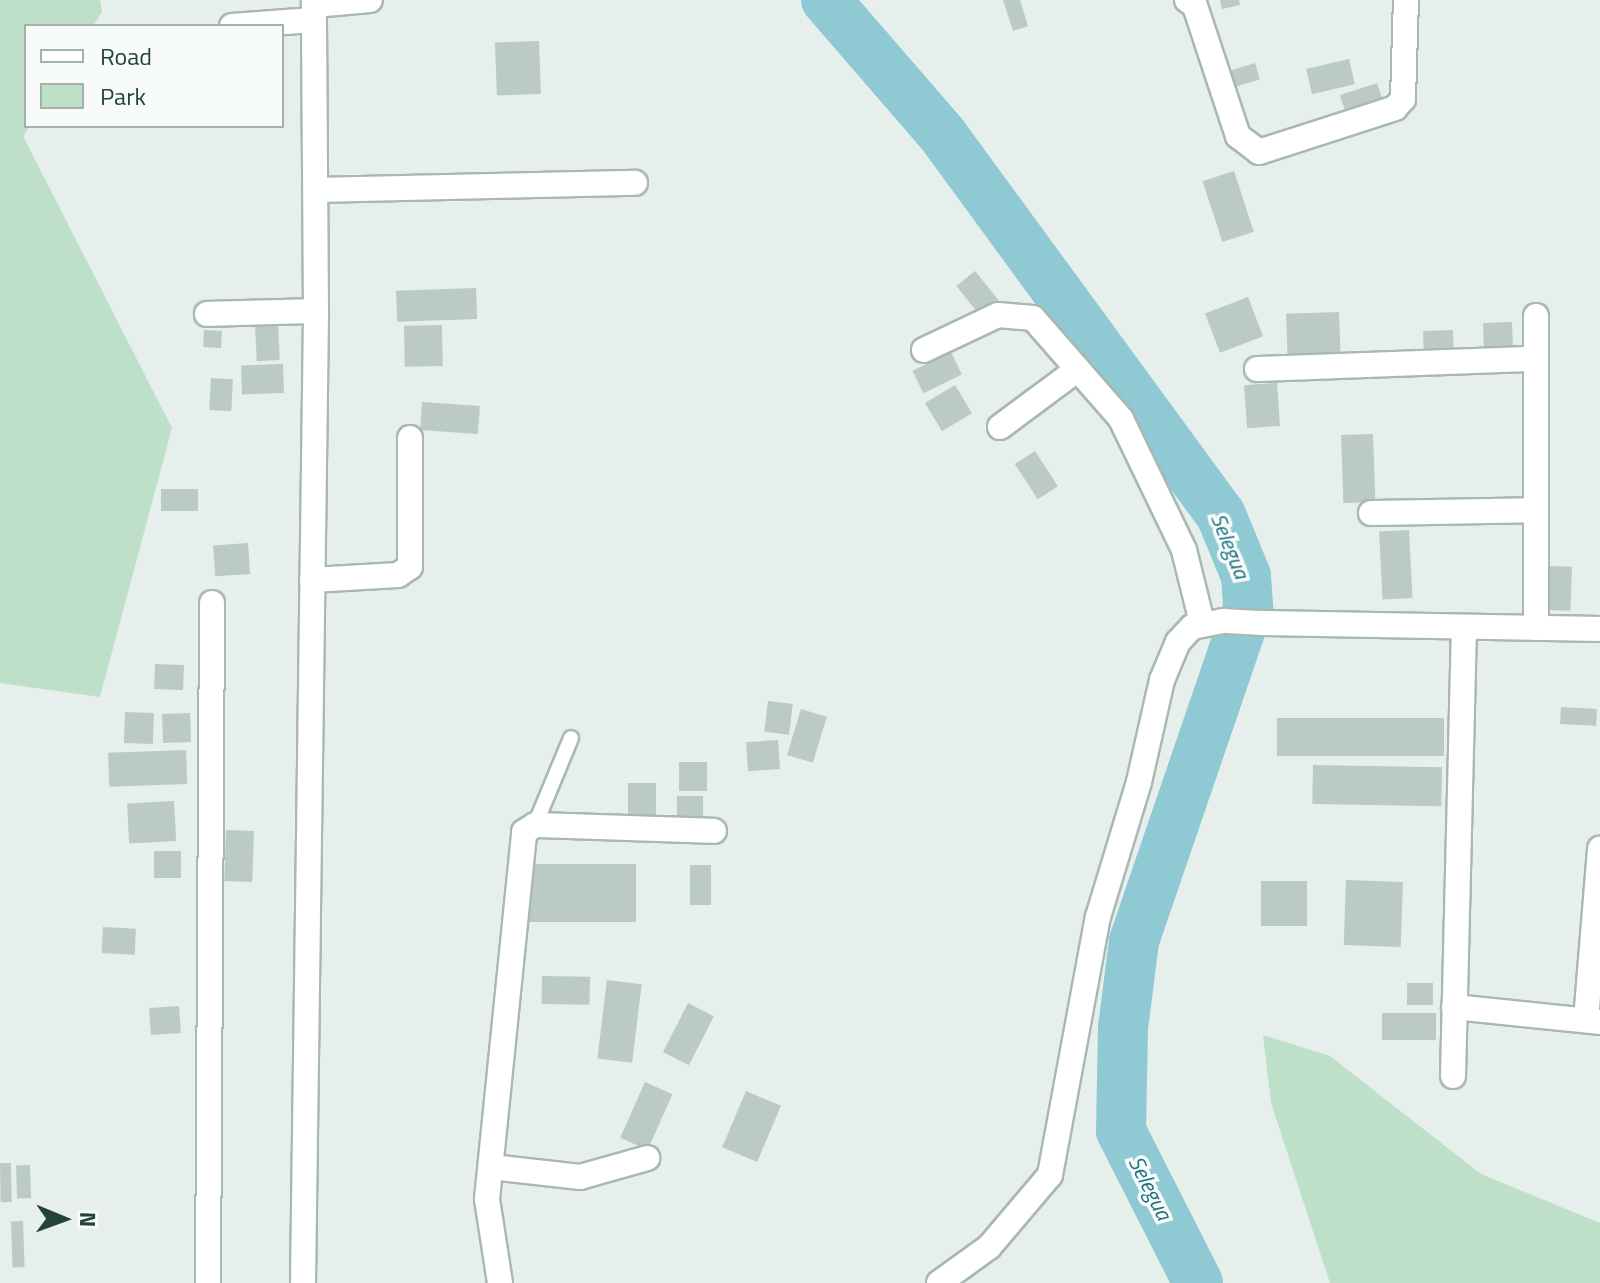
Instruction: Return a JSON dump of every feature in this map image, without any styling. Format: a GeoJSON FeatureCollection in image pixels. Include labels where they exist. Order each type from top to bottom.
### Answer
{"type":"FeatureCollection","features":[{"type":"Feature","properties":{"kind":"street"},"geometry":{"type":"LineString","coordinates":[[241,24],[370,0]]}},
{"type":"Feature","properties":{"kind":"street"},"geometry":{"type":"LineString","coordinates":[[1187,0],[1195,6],[1238,136],[1259,152],[1395,108],[1403,99],[1406,0]]}},
{"type":"Feature","properties":{"kind":"street"},"geometry":{"type":"LineString","coordinates":[[303,1283],[316,311],[314,8]]}},
{"type":"Feature","properties":{"kind":"street"},"geometry":{"type":"LineString","coordinates":[[316,190],[635,183]]}},
{"type":"Feature","properties":{"kind":"street"},"geometry":{"type":"LineString","coordinates":[[207,314],[316,311]]}},
{"type":"Feature","properties":{"kind":"street"},"geometry":{"type":"LineString","coordinates":[[924,350],[998,315],[1016,313],[1033,318],[1121,419],[1184,550],[1213,622]]}},
{"type":"Feature","properties":{"kind":"street"},"geometry":{"type":"LineString","coordinates":[[1536,316],[1536,628]]}},
{"type":"Feature","properties":{"kind":"street"},"geometry":{"type":"LineString","coordinates":[[1257,369],[1536,359]]}},
{"type":"Feature","properties":{"kind":"street"},"geometry":{"type":"LineString","coordinates":[[1000,427],[1078,369]]}},
{"type":"Feature","properties":{"kind":"street"},"geometry":{"type":"LineString","coordinates":[[312,580],[398,575],[410,567],[410,438]]}},
{"type":"Feature","properties":{"kind":"street"},"geometry":{"type":"LineString","coordinates":[[1371,513],[1536,510]]}},
{"type":"Feature","properties":{"kind":"street"},"geometry":{"type":"LineString","coordinates":[[208,1283],[212,603]]}},
{"type":"Feature","properties":{"kind":"street"},"geometry":{"type":"LineString","coordinates":[[939,1283],[989,1247],[1050,1175],[1098,917],[1139,782],[1162,680],[1178,642],[1213,622],[1600,629]]}},
{"type":"Feature","properties":{"kind":"street"},"geometry":{"type":"LineString","coordinates":[[1453,1076],[1464,627]]}},
{"type":"Feature","properties":{"kind":"street"},"geometry":{"type":"LineString","coordinates":[[500,1283],[487,1199],[524,832],[535,825],[714,831]]}},
{"type":"Feature","properties":{"kind":"street"},"geometry":{"type":"LineString","coordinates":[[1454,1007],[1593,1021],[1600,849]]}},
{"type":"Feature","properties":{"kind":"street"},"geometry":{"type":"LineString","coordinates":[[491,1167],[580,1177],[647,1158]]}},
{"type":"Feature","properties":{"kind":"lane"},"geometry":{"type":"LineString","coordinates":[[535,825],[571,738]]}},
{"type":"Feature","properties":{"kind":"green space"},"geometry":{"type":"Polygon","coordinates":[[[0,0],[100,0],[102,12],[94,24],[24,24],[24,128],[29,128],[23,136],[172,428],[100,697],[0,683],[0,0]]]}},
{"type":"Feature","properties":{"kind":"green space"},"geometry":{"type":"Polygon","coordinates":[[[1263,1035],[1330,1056],[1481,1174],[1600,1223],[1600,1283],[1330,1283],[1271,1103],[1263,1035]]]}},
{"type":"Feature","properties":{"kind":"building"},"geometry":{"type":"Polygon","coordinates":[[[1003,0],[1020,0],[1028,26],[1013,31],[1003,0]]]}},
{"type":"Feature","properties":{"kind":"building"},"geometry":{"type":"Polygon","coordinates":[[[1220,0],[1239,0],[1240,5],[1222,9],[1220,0]]]}},
{"type":"Feature","properties":{"kind":"building"},"geometry":{"type":"Polygon","coordinates":[[[539,41],[541,94],[497,96],[495,43],[539,41]]]}},
{"type":"Feature","properties":{"kind":"building"},"geometry":{"type":"Polygon","coordinates":[[[1349,59],[1355,84],[1312,94],[1306,69],[1349,59]]]}},
{"type":"Feature","properties":{"kind":"building"},"geometry":{"type":"Polygon","coordinates":[[[1255,63],[1260,79],[1233,87],[1228,71],[1255,63]]]}},
{"type":"Feature","properties":{"kind":"building"},"geometry":{"type":"Polygon","coordinates":[[[1377,83],[1384,105],[1347,117],[1340,95],[1377,83]]]}},
{"type":"Feature","properties":{"kind":"building"},"geometry":{"type":"Polygon","coordinates":[[[1234,171],[1254,232],[1222,242],[1203,181],[1234,171]]]}},
{"type":"Feature","properties":{"kind":"building"},"geometry":{"type":"Polygon","coordinates":[[[975,271],[999,301],[980,316],[956,286],[975,271]]]}},
{"type":"Feature","properties":{"kind":"building"},"geometry":{"type":"Polygon","coordinates":[[[476,288],[477,319],[397,322],[396,291],[476,288]]]}},
{"type":"Feature","properties":{"kind":"building"},"geometry":{"type":"Polygon","coordinates":[[[1248,297],[1263,336],[1220,353],[1205,313],[1248,297]]]}},
{"type":"Feature","properties":{"kind":"building"},"geometry":{"type":"Polygon","coordinates":[[[1339,312],[1341,361],[1288,363],[1286,314],[1339,312]]]}},
{"type":"Feature","properties":{"kind":"building"},"geometry":{"type":"Polygon","coordinates":[[[1512,322],[1513,349],[1484,350],[1483,323],[1512,322]]]}},
{"type":"Feature","properties":{"kind":"building"},"geometry":{"type":"Polygon","coordinates":[[[278,325],[280,360],[257,361],[255,326],[278,325]]]}},
{"type":"Feature","properties":{"kind":"building"},"geometry":{"type":"Polygon","coordinates":[[[442,325],[443,366],[405,367],[404,326],[442,325]]]}},
{"type":"Feature","properties":{"kind":"building"},"geometry":{"type":"Polygon","coordinates":[[[204,330],[222,331],[221,348],[203,347],[204,330]]]}},
{"type":"Feature","properties":{"kind":"building"},"geometry":{"type":"Polygon","coordinates":[[[1453,330],[1454,354],[1424,355],[1423,331],[1453,330]]]}},
{"type":"Feature","properties":{"kind":"building"},"geometry":{"type":"Polygon","coordinates":[[[951,352],[962,374],[923,393],[912,371],[951,352]]]}},
{"type":"Feature","properties":{"kind":"building"},"geometry":{"type":"Polygon","coordinates":[[[283,364],[284,393],[242,394],[241,365],[283,364]]]}},
{"type":"Feature","properties":{"kind":"building"},"geometry":{"type":"Polygon","coordinates":[[[211,378],[233,379],[231,411],[209,410],[211,378]]]}},
{"type":"Feature","properties":{"kind":"building"},"geometry":{"type":"Polygon","coordinates":[[[1277,383],[1280,426],[1247,428],[1244,385],[1277,383]]]}},
{"type":"Feature","properties":{"kind":"building"},"geometry":{"type":"Polygon","coordinates":[[[955,385],[972,413],[942,431],[925,403],[955,385]]]}},
{"type":"Feature","properties":{"kind":"building"},"geometry":{"type":"Polygon","coordinates":[[[422,402],[480,406],[478,434],[420,430],[422,402]]]}},
{"type":"Feature","properties":{"kind":"building"},"geometry":{"type":"Polygon","coordinates":[[[1373,434],[1375,502],[1343,503],[1341,435],[1373,434]]]}},
{"type":"Feature","properties":{"kind":"building"},"geometry":{"type":"Polygon","coordinates":[[[1035,451],[1058,486],[1038,499],[1015,464],[1035,451]]]}},
{"type":"Feature","properties":{"kind":"building"},"geometry":{"type":"Polygon","coordinates":[[[161,489],[198,489],[198,511],[161,511],[161,489]]]}},
{"type":"Feature","properties":{"kind":"building"},"geometry":{"type":"Polygon","coordinates":[[[1409,530],[1413,598],[1383,599],[1379,532],[1409,530]]]}},
{"type":"Feature","properties":{"kind":"building"},"geometry":{"type":"Polygon","coordinates":[[[248,543],[250,574],[215,576],[213,545],[248,543]]]}},
{"type":"Feature","properties":{"kind":"building"},"geometry":{"type":"Polygon","coordinates":[[[1548,566],[1572,567],[1570,611],[1546,610],[1548,566]]]}},
{"type":"Feature","properties":{"kind":"building"},"geometry":{"type":"Polygon","coordinates":[[[155,664],[184,665],[183,690],[154,689],[155,664]]]}},
{"type":"Feature","properties":{"kind":"building"},"geometry":{"type":"Polygon","coordinates":[[[768,701],[793,704],[789,735],[764,732],[768,701]]]}},
{"type":"Feature","properties":{"kind":"building"},"geometry":{"type":"Polygon","coordinates":[[[1561,707],[1597,709],[1596,726],[1560,724],[1561,707]]]}},
{"type":"Feature","properties":{"kind":"building"},"geometry":{"type":"Polygon","coordinates":[[[801,709],[827,717],[813,763],[787,755],[801,709]]]}},
{"type":"Feature","properties":{"kind":"building"},"geometry":{"type":"Polygon","coordinates":[[[125,712],[154,713],[153,744],[124,743],[125,712]]]}},
{"type":"Feature","properties":{"kind":"building"},"geometry":{"type":"Polygon","coordinates":[[[190,713],[191,742],[163,743],[162,714],[190,713]]]}},
{"type":"Feature","properties":{"kind":"building"},"geometry":{"type":"Polygon","coordinates":[[[1277,718],[1444,718],[1444,756],[1277,756],[1277,718]]]}},
{"type":"Feature","properties":{"kind":"building"},"geometry":{"type":"Polygon","coordinates":[[[778,740],[780,769],[748,771],[746,742],[778,740]]]}},
{"type":"Feature","properties":{"kind":"building"},"geometry":{"type":"Polygon","coordinates":[[[186,750],[187,784],[109,787],[108,753],[186,750]]]}},
{"type":"Feature","properties":{"kind":"building"},"geometry":{"type":"Polygon","coordinates":[[[679,762],[707,762],[707,791],[679,791],[679,762]]]}},
{"type":"Feature","properties":{"kind":"building"},"geometry":{"type":"Polygon","coordinates":[[[1313,765],[1442,767],[1441,806],[1312,804],[1313,765]]]}},
{"type":"Feature","properties":{"kind":"building"},"geometry":{"type":"Polygon","coordinates":[[[628,783],[656,783],[656,823],[628,823],[628,783]]]}},
{"type":"Feature","properties":{"kind":"building"},"geometry":{"type":"Polygon","coordinates":[[[677,796],[703,796],[703,830],[677,830],[677,796]]]}},
{"type":"Feature","properties":{"kind":"building"},"geometry":{"type":"Polygon","coordinates":[[[174,801],[176,841],[129,843],[127,803],[174,801]]]}},
{"type":"Feature","properties":{"kind":"building"},"geometry":{"type":"Polygon","coordinates":[[[226,830],[254,831],[252,882],[224,881],[226,830]]]}},
{"type":"Feature","properties":{"kind":"building"},"geometry":{"type":"Polygon","coordinates":[[[154,851],[181,851],[181,878],[154,878],[154,851]]]}},
{"type":"Feature","properties":{"kind":"building"},"geometry":{"type":"Polygon","coordinates":[[[529,864],[636,864],[636,922],[529,922],[529,864]]]}},
{"type":"Feature","properties":{"kind":"building"},"geometry":{"type":"Polygon","coordinates":[[[690,865],[711,865],[711,905],[690,905],[690,865]]]}},
{"type":"Feature","properties":{"kind":"building"},"geometry":{"type":"Polygon","coordinates":[[[1346,880],[1403,882],[1401,947],[1344,945],[1346,880]]]}},
{"type":"Feature","properties":{"kind":"building"},"geometry":{"type":"Polygon","coordinates":[[[1261,881],[1307,881],[1307,926],[1261,926],[1261,881]]]}},
{"type":"Feature","properties":{"kind":"building"},"geometry":{"type":"Polygon","coordinates":[[[103,927],[136,929],[135,955],[102,953],[103,927]]]}},
{"type":"Feature","properties":{"kind":"building"},"geometry":{"type":"Polygon","coordinates":[[[542,976],[590,977],[590,1005],[542,1004],[542,976]]]}},
{"type":"Feature","properties":{"kind":"building"},"geometry":{"type":"Polygon","coordinates":[[[607,980],[642,984],[632,1063],[597,1058],[607,980]]]}},
{"type":"Feature","properties":{"kind":"building"},"geometry":{"type":"Polygon","coordinates":[[[1407,983],[1433,983],[1433,1005],[1407,1005],[1407,983]]]}},
{"type":"Feature","properties":{"kind":"building"},"geometry":{"type":"Polygon","coordinates":[[[688,1003],[714,1016],[689,1065],[663,1052],[688,1003]]]}},
{"type":"Feature","properties":{"kind":"building"},"geometry":{"type":"Polygon","coordinates":[[[179,1006],[181,1033],[151,1035],[149,1008],[179,1006]]]}},
{"type":"Feature","properties":{"kind":"building"},"geometry":{"type":"Polygon","coordinates":[[[1382,1013],[1436,1013],[1436,1040],[1382,1040],[1382,1013]]]}},
{"type":"Feature","properties":{"kind":"building"},"geometry":{"type":"Polygon","coordinates":[[[645,1082],[672,1094],[648,1150],[620,1138],[645,1082]]]}},
{"type":"Feature","properties":{"kind":"building"},"geometry":{"type":"Polygon","coordinates":[[[746,1091],[781,1106],[757,1162],[722,1147],[746,1091]]]}},
{"type":"Feature","properties":{"kind":"building"},"geometry":{"type":"Polygon","coordinates":[[[0,1163],[11,1163],[12,1202],[1,1202],[0,1163]]]}},
{"type":"Feature","properties":{"kind":"building"},"geometry":{"type":"Polygon","coordinates":[[[16,1165],[30,1165],[31,1198],[17,1198],[16,1165]]]}},
{"type":"Feature","properties":{"kind":"building"},"geometry":{"type":"Polygon","coordinates":[[[11,1221],[23,1221],[25,1267],[13,1267],[11,1221]]]}},
{"type":"Feature","properties":{"kind":"waterway","name":"Selegua"},"geometry":{"type":"LineString","coordinates":[[826,0],[942,134],[1221,515],[1246,576],[1248,608],[1134,941],[1123,1028],[1121,1131],[1198,1283]]}}]}
